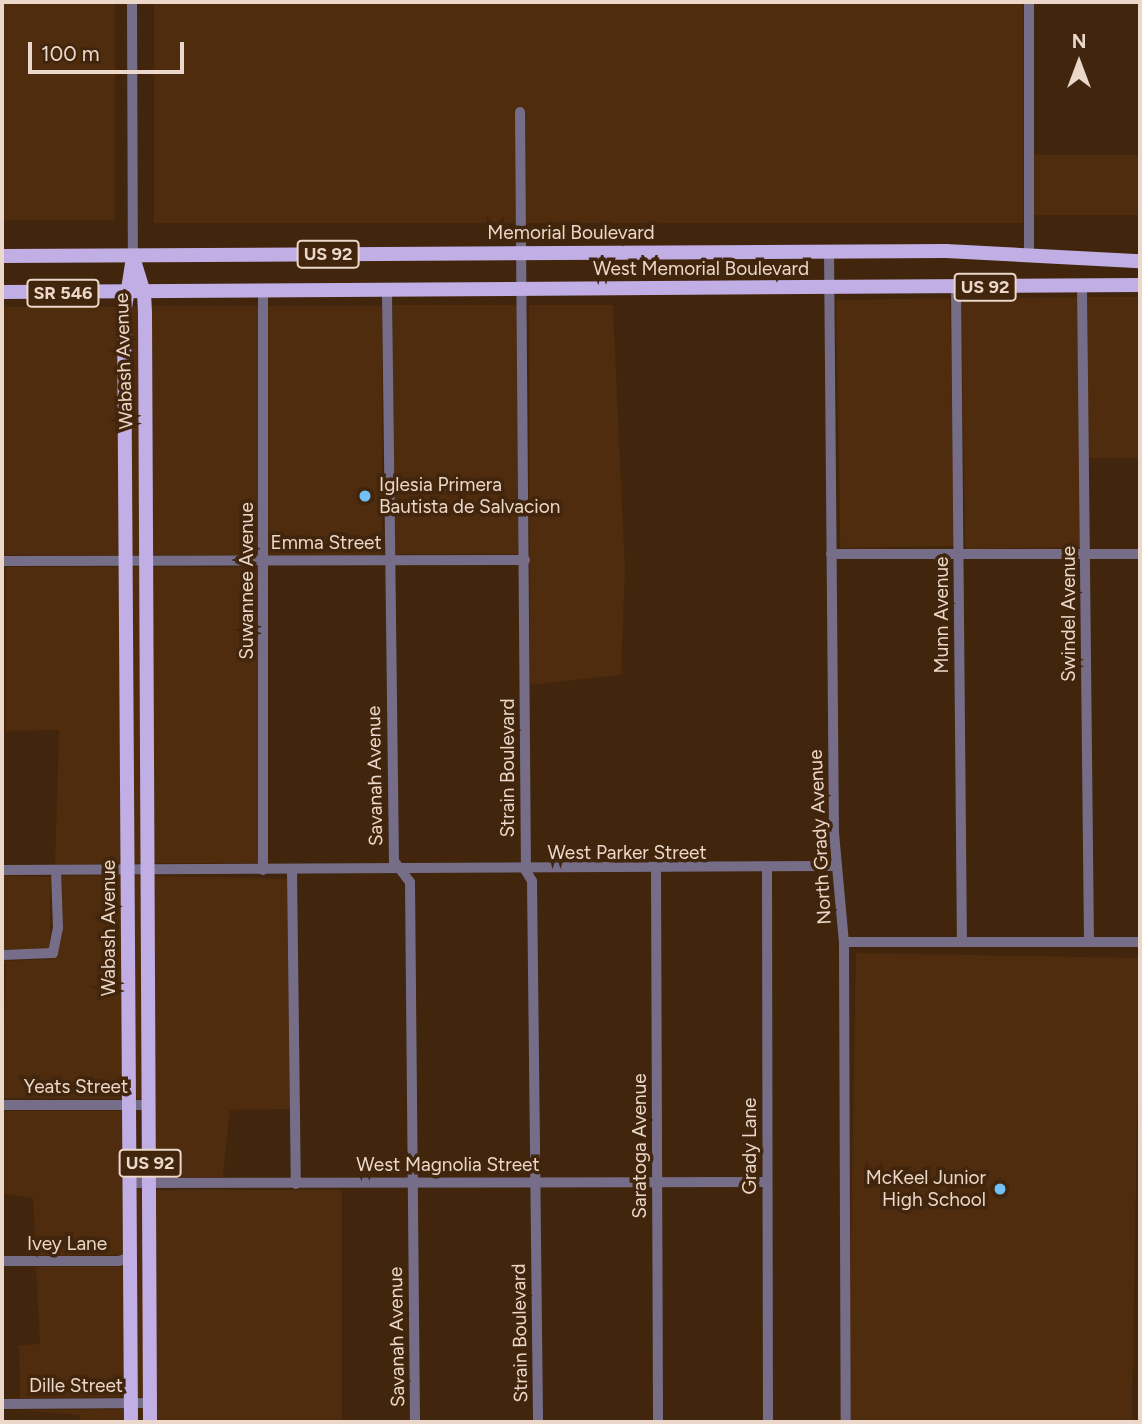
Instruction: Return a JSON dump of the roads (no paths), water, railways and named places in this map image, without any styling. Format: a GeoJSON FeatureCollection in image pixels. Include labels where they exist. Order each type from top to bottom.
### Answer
{"type":"FeatureCollection","features":[{"type":"Feature","properties":{"kind":"main road","name":"Memorial Boulevard"},"geometry":{"type":"LineString","coordinates":[[2,256],[830,251],[1028,254],[1140,261]]}},
{"type":"Feature","properties":{"kind":"main road","name":"Wabash Avenue"},"geometry":{"type":"LineString","coordinates":[[131,1422],[125,293],[133,257]]}},
{"type":"Feature","properties":{"kind":"main road","name":"Wabash Avenue"},"geometry":{"type":"LineString","coordinates":[[133,257],[144,293],[150,1422]]}},
{"type":"Feature","properties":{"kind":"main road","name":"West Memorial Boulevard"},"geometry":{"type":"LineString","coordinates":[[263,293],[1140,285]]}},
{"type":"Feature","properties":{"kind":"main road","name":"SR 546"},"geometry":{"type":"LineString","coordinates":[[2,292],[144,293]]}},
{"type":"Feature","properties":{"kind":"main road","name":"US 92"},"geometry":{"type":"LineString","coordinates":[[144,293],[263,293]]}},
{"type":"Feature","properties":{"kind":"street"},"geometry":{"type":"LineString","coordinates":[[132,2],[133,257]]}},
{"type":"Feature","properties":{"kind":"street"},"geometry":{"type":"LineString","coordinates":[[1028,2],[1028,254]]}},
{"type":"Feature","properties":{"kind":"street","name":"Strain Boulevard"},"geometry":{"type":"LineString","coordinates":[[520,112],[526,871],[532,881],[538,1422]]}},
{"type":"Feature","properties":{"kind":"street","name":"North Grady Avenue"},"geometry":{"type":"LineString","coordinates":[[830,251],[835,866],[844,942],[846,1422]]}},
{"type":"Feature","properties":{"kind":"street","name":"Swindel Avenue"},"geometry":{"type":"LineString","coordinates":[[1082,286],[1089,942]]}},
{"type":"Feature","properties":{"kind":"street","name":"Munn Avenue"},"geometry":{"type":"LineString","coordinates":[[956,287],[962,942]]}},
{"type":"Feature","properties":{"kind":"street","name":"Savanah Avenue"},"geometry":{"type":"LineString","coordinates":[[387,291],[394,861],[410,882],[415,1422]]}},
{"type":"Feature","properties":{"kind":"street","name":"Suwannee Avenue"},"geometry":{"type":"LineString","coordinates":[[263,293],[263,870]]}},
{"type":"Feature","properties":{"kind":"street"},"geometry":{"type":"LineString","coordinates":[[831,554],[1140,554]]}},
{"type":"Feature","properties":{"kind":"street","name":"Emma Street"},"geometry":{"type":"LineString","coordinates":[[2,561],[525,560]]}},
{"type":"Feature","properties":{"kind":"street","name":"West Parker Street"},"geometry":{"type":"LineString","coordinates":[[263,870],[767,870],[835,866]]}},
{"type":"Feature","properties":{"kind":"street"},"geometry":{"type":"LineString","coordinates":[[2,870],[263,870]]}},
{"type":"Feature","properties":{"kind":"street","name":"Saratoga Avenue"},"geometry":{"type":"LineString","coordinates":[[656,870],[658,1422]]}},
{"type":"Feature","properties":{"kind":"street","name":"Grady Lane"},"geometry":{"type":"LineString","coordinates":[[767,870],[768,1422]]}},
{"type":"Feature","properties":{"kind":"street"},"geometry":{"type":"LineString","coordinates":[[2,955],[53,953],[58,928],[56,871]]}},
{"type":"Feature","properties":{"kind":"street"},"geometry":{"type":"LineString","coordinates":[[292,871],[296,1184]]}},
{"type":"Feature","properties":{"kind":"street"},"geometry":{"type":"LineString","coordinates":[[844,942],[1140,942]]}},
{"type":"Feature","properties":{"kind":"street","name":"Yeats Street"},"geometry":{"type":"LineString","coordinates":[[2,1105],[150,1105]]}},
{"type":"Feature","properties":{"kind":"street","name":"West Magnolia Street"},"geometry":{"type":"LineString","coordinates":[[130,1183],[767,1182]]}},
{"type":"Feature","properties":{"kind":"street","name":"Ivey Lane"},"geometry":{"type":"LineString","coordinates":[[2,1261],[119,1261],[131,1257]]}},
{"type":"Feature","properties":{"kind":"street","name":"Dille Street"},"geometry":{"type":"LineString","coordinates":[[2,1404],[150,1403]]}},
{"type":"Feature","properties":{"kind":"place","name":"Iglesia Primera Bautista de Salvacion"},"geometry":{"type":"Point","coordinates":[365,496]}},
{"type":"Feature","properties":{"kind":"place","name":"McKeel Junior High School"},"geometry":{"type":"Point","coordinates":[1000,1189]}}]}
